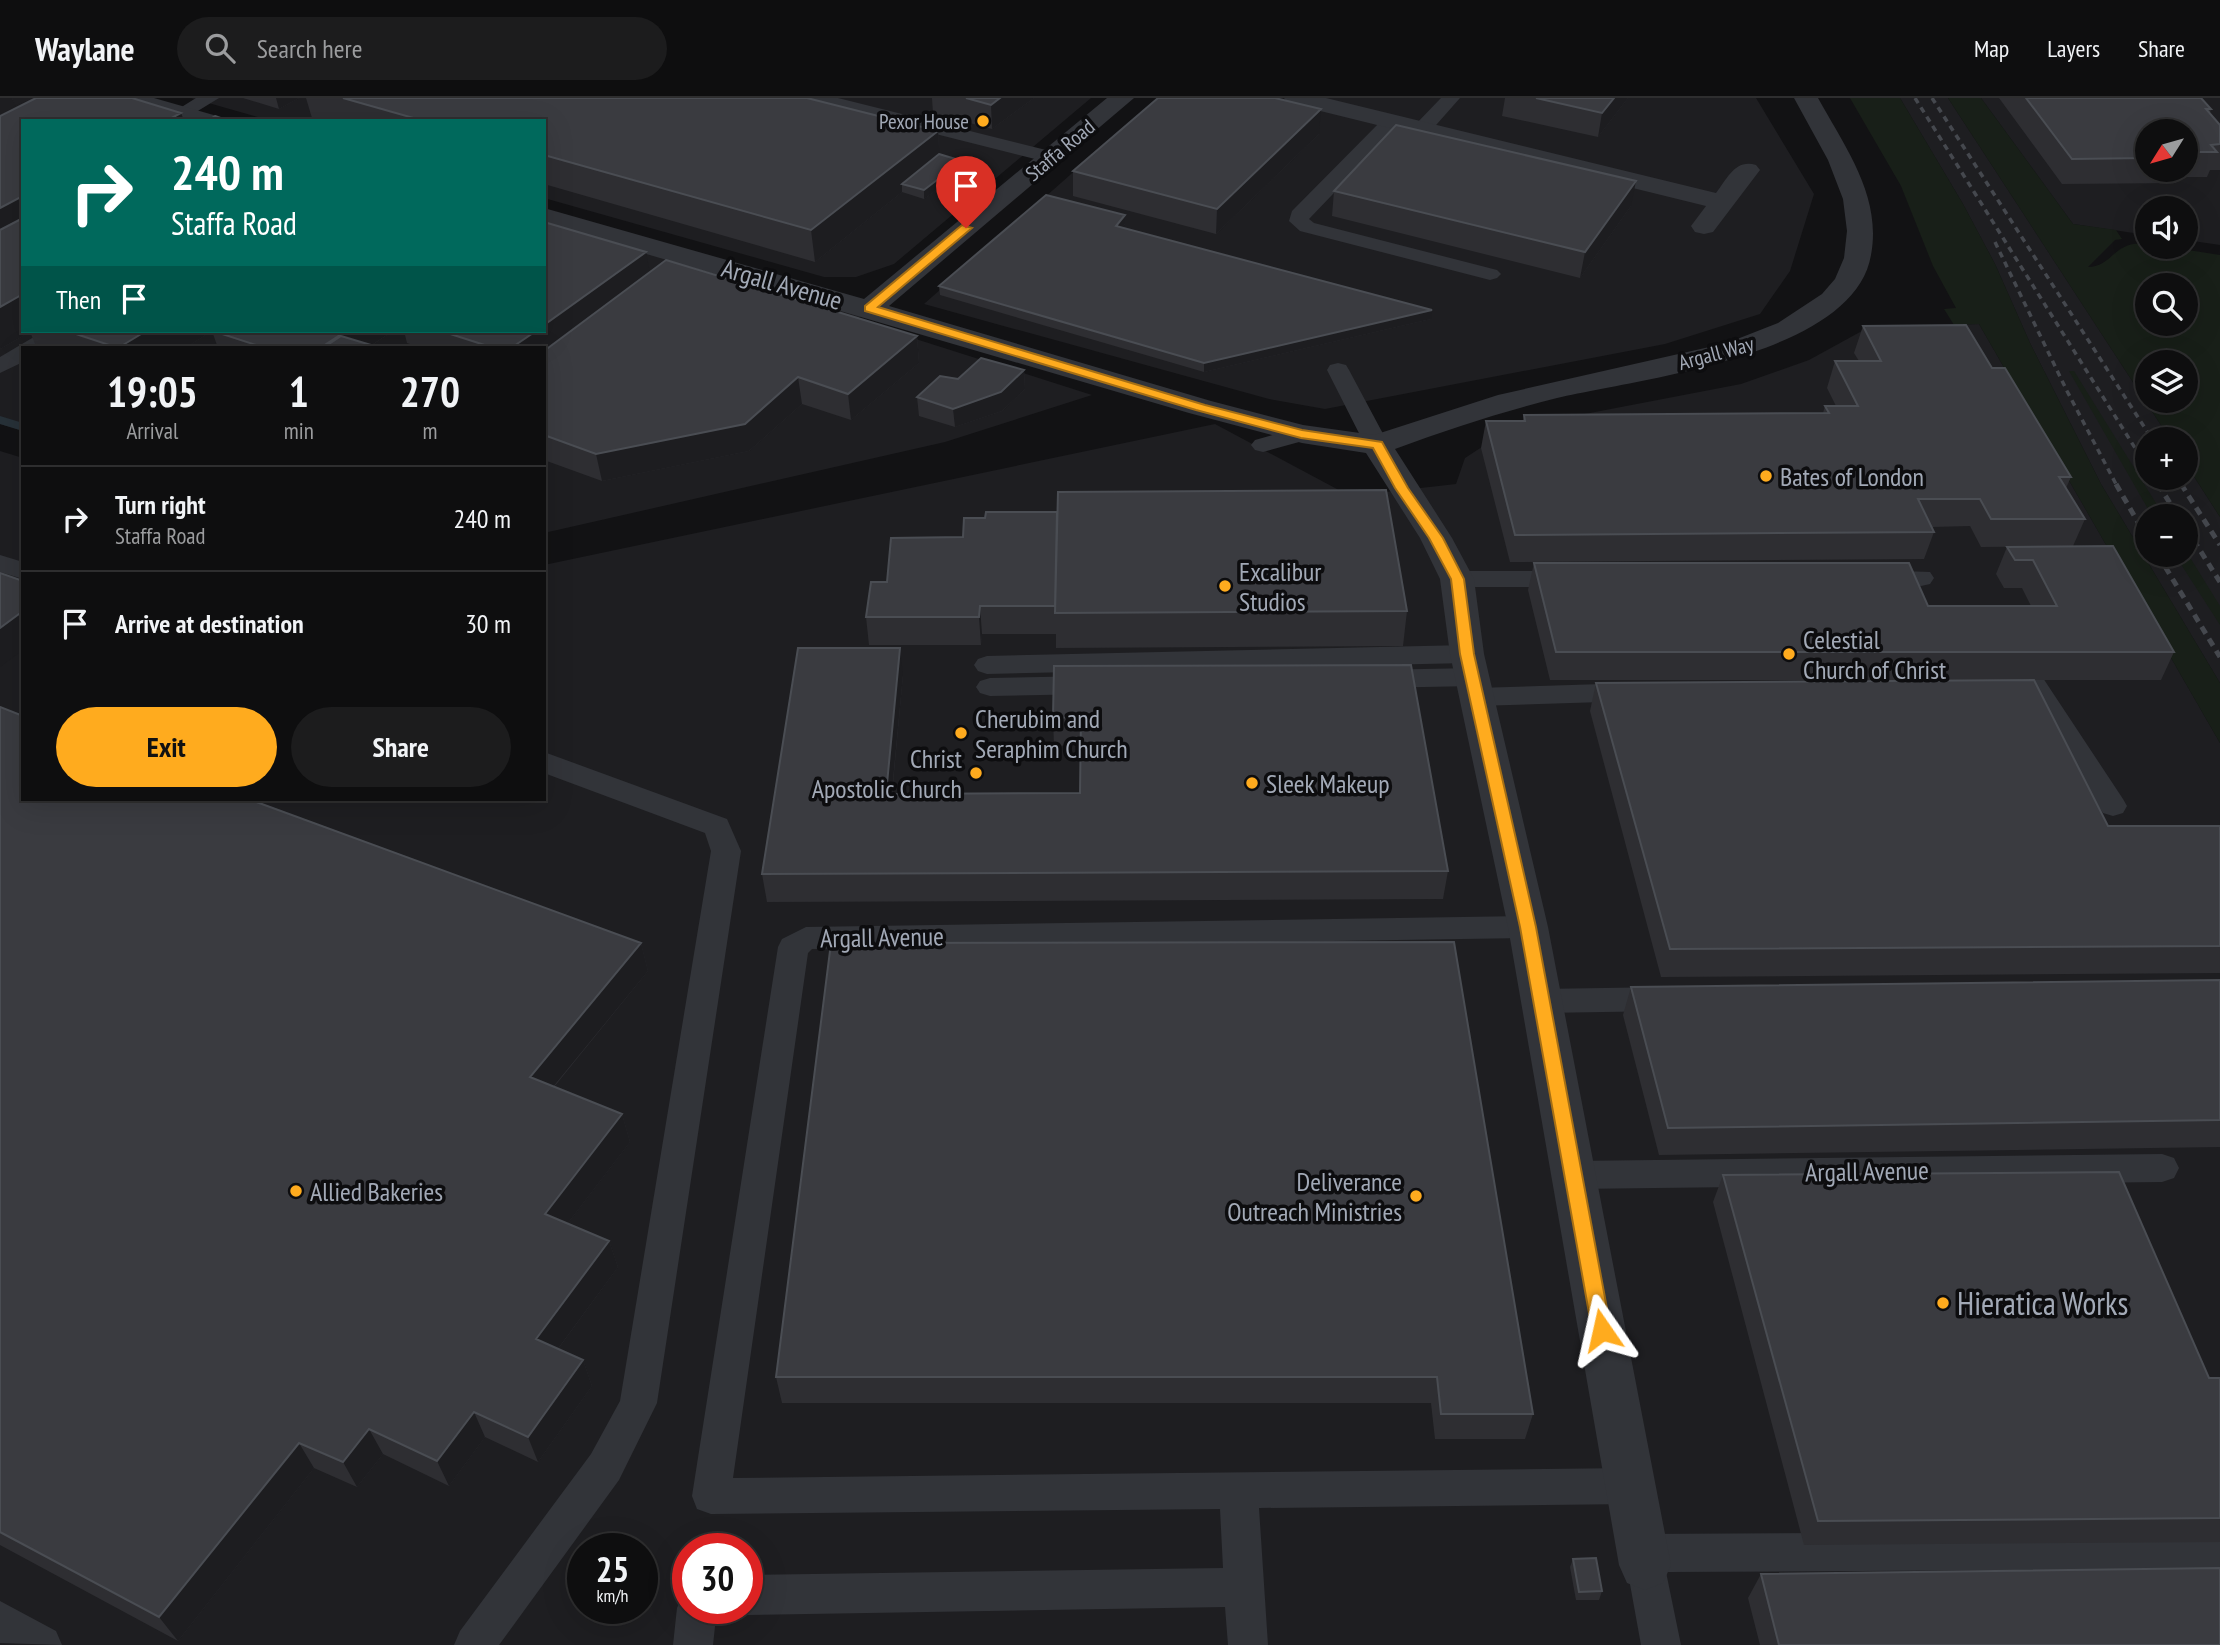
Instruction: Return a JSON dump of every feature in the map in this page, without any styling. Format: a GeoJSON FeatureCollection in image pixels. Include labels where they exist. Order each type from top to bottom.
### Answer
{"type":"FeatureCollection","features":[{"type":"Feature","properties":{"kind":"street"},"geometry":{"type":"LineString","coordinates":[[128,98],[201,119]]}},
{"type":"Feature","properties":{"kind":"street","name":"Staffa Road"},"geometry":{"type":"LineString","coordinates":[[869,309],[1122,98]]}},
{"type":"Feature","properties":{"kind":"street"},"geometry":{"type":"LineString","coordinates":[[1296,98],[1723,202]]}},
{"type":"Feature","properties":{"kind":"street","name":"Argall Way"},"geometry":{"type":"LineString","coordinates":[[1377,444],[1430,423],[1478,410],[1735,350],[1772,337],[1825,307],[1856,268],[1861,247],[1857,200],[1845,169],[1806,98]]}},
{"type":"Feature","properties":{"kind":"street"},"geometry":{"type":"LineString","coordinates":[[1704,226],[1747,170]]}},
{"type":"Feature","properties":{"kind":"street","name":"Argall Avenue"},"geometry":{"type":"LineString","coordinates":[[546,217],[682,266],[869,309],[1200,407],[1301,434],[1377,444]]}},
{"type":"Feature","properties":{"kind":"street"},"geometry":{"type":"LineString","coordinates":[[1377,444],[1402,488],[1436,538],[1457,579],[1473,676],[1528,927],[1644,1559]]}},
{"type":"Feature","properties":{"kind":"lane"},"geometry":{"type":"LineString","coordinates":[[181,113],[210,98]]}},
{"type":"Feature","properties":{"kind":"lane"},"geometry":{"type":"LineString","coordinates":[[816,98],[1051,158]]}},
{"type":"Feature","properties":{"kind":"lane"},"geometry":{"type":"LineString","coordinates":[[1422,129],[1451,98]]}},
{"type":"Feature","properties":{"kind":"lane"},"geometry":{"type":"LineString","coordinates":[[1392,121],[1299,215],[1298,221],[1307,227],[1490,274]]}},
{"type":"Feature","properties":{"kind":"lane"},"geometry":{"type":"LineString","coordinates":[[34,346],[56,333]]}},
{"type":"Feature","properties":{"kind":"lane"},"geometry":{"type":"LineString","coordinates":[[0,369],[21,354]]}},
{"type":"Feature","properties":{"kind":"lane"},"geometry":{"type":"LineString","coordinates":[[0,369],[21,378]]}},
{"type":"Feature","properties":{"kind":"lane"},"geometry":{"type":"LineString","coordinates":[[1338,370],[1377,444]]}},
{"type":"Feature","properties":{"kind":"lane"},"geometry":{"type":"LineString","coordinates":[[1263,445],[1301,434]]}},
{"type":"Feature","properties":{"kind":"lane"},"geometry":{"type":"LineString","coordinates":[[0,563],[21,570]]}},
{"type":"Feature","properties":{"kind":"lane"},"geometry":{"type":"LineString","coordinates":[[1853,578],[1921,578]]}},
{"type":"Feature","properties":{"kind":"lane"},"geometry":{"type":"LineString","coordinates":[[1457,579],[1594,579]]}},
{"type":"Feature","properties":{"kind":"lane"},"geometry":{"type":"LineString","coordinates":[[989,676],[1473,676],[1657,691]]}},
{"type":"Feature","properties":{"kind":"lane"},"geometry":{"type":"LineString","coordinates":[[1989,682],[2031,681],[2113,806]]}},
{"type":"Feature","properties":{"kind":"lane"},"geometry":{"type":"LineString","coordinates":[[474,1645],[605,1467],[638,1403],[726,851],[718,826],[546,763]]}},
{"type":"Feature","properties":{"kind":"lane","name":"Argall Avenue"},"geometry":{"type":"LineString","coordinates":[[1238,1492],[711,1496],[793,947],[806,938],[1528,927]]}},
{"type":"Feature","properties":{"kind":"lane"},"geometry":{"type":"LineString","coordinates":[[1541,1000],[1694,999]]}},
{"type":"Feature","properties":{"kind":"lane","name":"Argall Avenue"},"geometry":{"type":"LineString","coordinates":[[1573,1175],[2162,1168]]}},
{"type":"Feature","properties":{"kind":"lane"},"geometry":{"type":"LineString","coordinates":[[1248,1645],[1238,1492],[1631,1486]]}},
{"type":"Feature","properties":{"kind":"lane"},"geometry":{"type":"LineString","coordinates":[[1661,1645],[1644,1559],[2220,1550]]}},
{"type":"Feature","properties":{"kind":"lane"},"geometry":{"type":"LineString","coordinates":[[763,1595],[1243,1587]]}},
{"type":"Feature","properties":{"kind":"lane"},"geometry":{"type":"LineString","coordinates":[[0,1620],[42,1645]]}},
{"type":"Feature","properties":{"kind":"lane"},"geometry":{"type":"LineString","coordinates":[[692,1645],[695,1624]]}},
{"type":"Feature","properties":{"kind":"shaded area"},"geometry":{"type":"Polygon","coordinates":[[[0,98],[128,98],[32,119],[21,119],[21,333],[546,333],[546,217],[869,309],[856,320],[1092,395],[945,442],[546,533],[546,346],[21,346],[21,430],[0,424],[0,98]]]}},
{"type":"Feature","properties":{"kind":"shaded area"},"geometry":{"type":"Polygon","coordinates":[[[191,98],[1091,98],[894,264],[856,277],[824,277],[546,199],[546,119],[265,119],[191,98]]]}},
{"type":"Feature","properties":{"kind":"shaded area"},"geometry":{"type":"Polygon","coordinates":[[[1157,98],[1756,98],[1814,194],[1790,271],[1760,314],[1665,344],[1325,409],[1269,399],[924,304],[1157,98]]]}},
{"type":"Feature","properties":{"kind":"shaded area"},"geometry":{"type":"Polygon","coordinates":[[[1850,98],[1900,98],[1963,204],[1995,264],[2030,343],[2101,484],[2135,541],[2135,567],[2151,567],[2220,683],[2220,743],[1979,324],[1954,325],[1944,309],[1956,308],[1933,266],[1901,186],[1850,98]]]}},
{"type":"Feature","properties":{"kind":"shaded area"},"geometry":{"type":"Polygon","coordinates":[[[1900,98],[1948,98],[2135,385],[2135,413],[2153,413],[2162,427],[2135,427],[2135,490],[2198,490],[2198,483],[2220,517],[2220,683],[2151,567],[2198,567],[2198,504],[2135,504],[2135,541],[2101,484],[2030,343],[1995,264],[1900,98]]]}},
{"type":"Feature","properties":{"kind":"shaded area"},"geometry":{"type":"Polygon","coordinates":[[[1948,98],[1981,98],[2073,224],[2116,230],[2122,239],[2115,240],[2088,267],[2103,263],[2120,250],[2135,244],[2135,259],[2198,259],[2198,252],[2220,255],[2220,517],[2198,483],[2198,427],[2162,427],[2153,413],[2198,413],[2198,350],[2135,350],[2135,385],[1948,98]]]}},
{"type":"Feature","properties":{"kind":"shaded area"},"geometry":{"type":"Polygon","coordinates":[[[1981,98],[2220,98],[2220,245],[2198,242],[2198,196],[2135,196],[2135,233],[2073,224],[1981,98]]]}},
{"type":"Feature","properties":{"kind":"shaded area"},"geometry":{"type":"Polygon","coordinates":[[[1979,324],[2220,743],[2220,1645],[0,1645],[0,451],[21,457],[21,801],[546,801],[546,565],[1215,424],[1350,496],[1456,484],[1465,458],[1488,443],[1543,422],[1741,384],[1809,360],[1871,326],[1979,324]]]}},
{"type":"Feature","properties":{"kind":"shaded area"},"geometry":{"type":"Polygon","coordinates":[[[2069,371],[2074,371],[2135,469],[2135,486],[2069,371]]]}},
{"type":"Feature","properties":{"kind":"shaded area"},"geometry":{"type":"Polygon","coordinates":[[[2137,490],[2148,490],[2157,504],[2145,504],[2137,490]]]}},
{"type":"Feature","properties":{"kind":"shaded area"},"geometry":{"type":"Polygon","coordinates":[[[2183,567],[2196,567],[2220,606],[2220,625],[2183,567]]]}},
{"type":"Feature","properties":{"kind":"building"},"geometry":{"type":"Polygon","coordinates":[[[36,98],[132,98],[181,113],[170,119],[21,119],[21,197],[0,208],[0,116],[36,98]]]}},
{"type":"Feature","properties":{"kind":"building"},"geometry":{"type":"Polygon","coordinates":[[[343,98],[807,98],[938,131],[811,230],[546,156],[546,119],[417,119],[343,98]]]}},
{"type":"Feature","properties":{"kind":"building"},"geometry":{"type":"Polygon","coordinates":[[[966,98],[1000,98],[991,105],[966,98]]]}},
{"type":"Feature","properties":{"kind":"building"},"geometry":{"type":"Polygon","coordinates":[[[1158,98],[1275,98],[1321,109],[1217,209],[1073,171],[1158,98]]]}},
{"type":"Feature","properties":{"kind":"building"},"geometry":{"type":"Polygon","coordinates":[[[1536,98],[1614,98],[1602,113],[1536,98]]]}},
{"type":"Feature","properties":{"kind":"building"},"geometry":{"type":"Polygon","coordinates":[[[2026,98],[2201,98],[2211,109],[2206,109],[2220,125],[2220,144],[2211,145],[2217,152],[2198,152],[2198,119],[2135,119],[2135,158],[2072,159],[2026,98]]]}},
{"type":"Feature","properties":{"kind":"building"},"geometry":{"type":"Polygon","coordinates":[[[1396,125],[1636,181],[1585,252],[1334,191],[1396,125]]]}},
{"type":"Feature","properties":{"kind":"building"},"geometry":{"type":"Polygon","coordinates":[[[939,154],[962,161],[924,190],[902,184],[939,154]]]}},
{"type":"Feature","properties":{"kind":"building"},"geometry":{"type":"Polygon","coordinates":[[[1046,195],[1125,215],[1116,226],[1432,310],[1204,363],[939,286],[1046,195]]]}},
{"type":"Feature","properties":{"kind":"building"},"geometry":{"type":"Polygon","coordinates":[[[21,219],[21,295],[0,307],[0,230],[21,219]]]}},
{"type":"Feature","properties":{"kind":"building"},"geometry":{"type":"Polygon","coordinates":[[[546,223],[646,252],[546,324],[546,223]]]}},
{"type":"Feature","properties":{"kind":"building"},"geometry":{"type":"Polygon","coordinates":[[[666,260],[917,336],[848,394],[798,377],[745,424],[596,454],[546,436],[546,350],[666,260]]]}},
{"type":"Feature","properties":{"kind":"building","name":"Bates of London"},"geometry":{"type":"Polygon","coordinates":[[[1966,325],[1992,368],[2005,368],[2071,477],[2059,477],[2085,519],[1991,519],[1980,499],[1918,499],[1934,532],[1515,535],[1486,421],[1525,421],[1524,415],[1829,413],[1825,406],[1858,406],[1835,361],[1881,361],[1863,326],[1966,325]]]}},
{"type":"Feature","properties":{"kind":"building"},"geometry":{"type":"Polygon","coordinates":[[[73,333],[143,333],[121,346],[112,346],[73,333]]]}},
{"type":"Feature","properties":{"kind":"building"},"geometry":{"type":"Polygon","coordinates":[[[219,333],[343,333],[323,346],[259,346],[219,333]]]}},
{"type":"Feature","properties":{"kind":"building"},"geometry":{"type":"Polygon","coordinates":[[[447,333],[533,333],[514,346],[488,346],[447,333]]]}},
{"type":"Feature","properties":{"kind":"building"},"geometry":{"type":"Polygon","coordinates":[[[341,336],[374,346],[326,346],[341,336]]]}},
{"type":"Feature","properties":{"kind":"building"},"geometry":{"type":"Polygon","coordinates":[[[981,358],[1024,370],[1001,392],[953,409],[917,397],[940,376],[958,379],[981,358]]]}},
{"type":"Feature","properties":{"kind":"building","name":"Excalibur Studios"},"geometry":{"type":"Polygon","coordinates":[[[1386,490],[1407,611],[1055,613],[1058,492],[1386,490]]]}},
{"type":"Feature","properties":{"kind":"building"},"geometry":{"type":"Polygon","coordinates":[[[986,512],[1057,512],[1055,606],[980,606],[979,617],[866,617],[871,582],[887,582],[891,538],[963,537],[964,518],[985,518],[986,512]]]}},
{"type":"Feature","properties":{"kind":"building"},"geometry":{"type":"Polygon","coordinates":[[[2113,546],[2174,652],[1556,652],[1534,563],[1909,563],[1928,606],[2057,606],[2033,560],[2015,560],[2007,547],[2113,546]]]}},
{"type":"Feature","properties":{"kind":"building"},"geometry":{"type":"Polygon","coordinates":[[[0,573],[21,580],[21,612],[0,628],[0,573]]]}},
{"type":"Feature","properties":{"kind":"building"},"geometry":{"type":"Polygon","coordinates":[[[798,648],[900,648],[886,794],[1080,793],[1081,717],[1053,718],[1054,666],[1411,665],[1448,871],[762,874],[798,648]]]}},
{"type":"Feature","properties":{"kind":"building"},"geometry":{"type":"Polygon","coordinates":[[[2034,680],[2108,826],[2220,826],[2220,946],[1670,949],[1596,683],[2034,680]]]}},
{"type":"Feature","properties":{"kind":"building","name":"Allied Bakeries"},"geometry":{"type":"Polygon","coordinates":[[[0,707],[21,715],[21,801],[254,801],[641,943],[530,1077],[622,1114],[545,1214],[609,1241],[536,1339],[583,1360],[528,1437],[474,1412],[437,1461],[369,1429],[343,1462],[299,1443],[159,1617],[0,1532],[0,707]]]}},
{"type":"Feature","properties":{"kind":"building"},"geometry":{"type":"Polygon","coordinates":[[[1454,942],[1533,1414],[1441,1414],[1437,1377],[776,1377],[831,943],[1454,942]]]}},
{"type":"Feature","properties":{"kind":"building"},"geometry":{"type":"Polygon","coordinates":[[[2220,980],[2220,1120],[1668,1128],[1631,987],[2220,980]]]}},
{"type":"Feature","properties":{"kind":"building","name":"Hieratica Works"},"geometry":{"type":"Polygon","coordinates":[[[2119,1172],[2209,1378],[2220,1378],[2220,1518],[1818,1521],[1723,1175],[2119,1172]]]}},
{"type":"Feature","properties":{"kind":"building"},"geometry":{"type":"Polygon","coordinates":[[[1596,1558],[1602,1591],[1579,1592],[1573,1559],[1596,1558]]]}},
{"type":"Feature","properties":{"kind":"building"},"geometry":{"type":"Polygon","coordinates":[[[2220,1568],[2220,1645],[1779,1645],[1761,1574],[2220,1568]]]}},
{"type":"Feature","properties":{"kind":"waterway"},"geometry":{"type":"LineString","coordinates":[[0,420],[21,426]]}},
{"type":"Feature","properties":{"kind":"railway"},"geometry":{"type":"LineString","coordinates":[[1915,98],[2135,448]]}},
{"type":"Feature","properties":{"kind":"railway"},"geometry":{"type":"LineString","coordinates":[[1932,98],[2144,427]]}},
{"type":"Feature","properties":{"kind":"railway"},"geometry":{"type":"LineString","coordinates":[[1995,242],[2067,391],[2117,486]]}},
{"type":"Feature","properties":{"kind":"railway"},"geometry":{"type":"LineString","coordinates":[[2116,484],[2135,517]]}},
{"type":"Feature","properties":{"kind":"railway"},"geometry":{"type":"LineString","coordinates":[[2162,490],[2170,504]]}},
{"type":"Feature","properties":{"kind":"railway"},"geometry":{"type":"LineString","coordinates":[[2185,490],[2220,545]]}},
{"type":"Feature","properties":{"kind":"railway"},"geometry":{"type":"LineString","coordinates":[[2198,547],[2220,582]]}},
{"type":"Feature","properties":{"kind":"railway"},"geometry":{"type":"LineString","coordinates":[[2165,567],[2220,657]]}},
{"type":"Feature","properties":{"kind":"place","name":"Pexor House"},"geometry":{"type":"Point","coordinates":[983,121]}},
{"type":"Feature","properties":{"kind":"place","name":"Bates of London"},"geometry":{"type":"Point","coordinates":[1766,476]}},
{"type":"Feature","properties":{"kind":"place","name":"Excalibur Studios"},"geometry":{"type":"Point","coordinates":[1225,586]}},
{"type":"Feature","properties":{"kind":"place","name":"Celestial Church of Christ"},"geometry":{"type":"Point","coordinates":[1789,654]}},
{"type":"Feature","properties":{"kind":"place","name":"Cherubim and Seraphim Church"},"geometry":{"type":"Point","coordinates":[961,733]}},
{"type":"Feature","properties":{"kind":"place","name":"Christ Apostolic Church"},"geometry":{"type":"Point","coordinates":[976,773]}},
{"type":"Feature","properties":{"kind":"place","name":"Sleek Makeup"},"geometry":{"type":"Point","coordinates":[1252,783]}},
{"type":"Feature","properties":{"kind":"place","name":"Allied Bakeries"},"geometry":{"type":"Point","coordinates":[296,1191]}},
{"type":"Feature","properties":{"kind":"place","name":"Deliverance Outreach Ministries"},"geometry":{"type":"Point","coordinates":[1416,1196]}},
{"type":"Feature","properties":{"kind":"place","name":"Hieratica Works"},"geometry":{"type":"Point","coordinates":[1943,1303]}},
{"type":"Feature","properties":{"kind":"route"},"geometry":{"type":"LineString","coordinates":[[966,228],[869,309],[1200,407],[1301,434],[1377,444],[1402,488],[1436,538],[1457,579],[1467,654],[1528,927],[1602,1330]]}}]}
